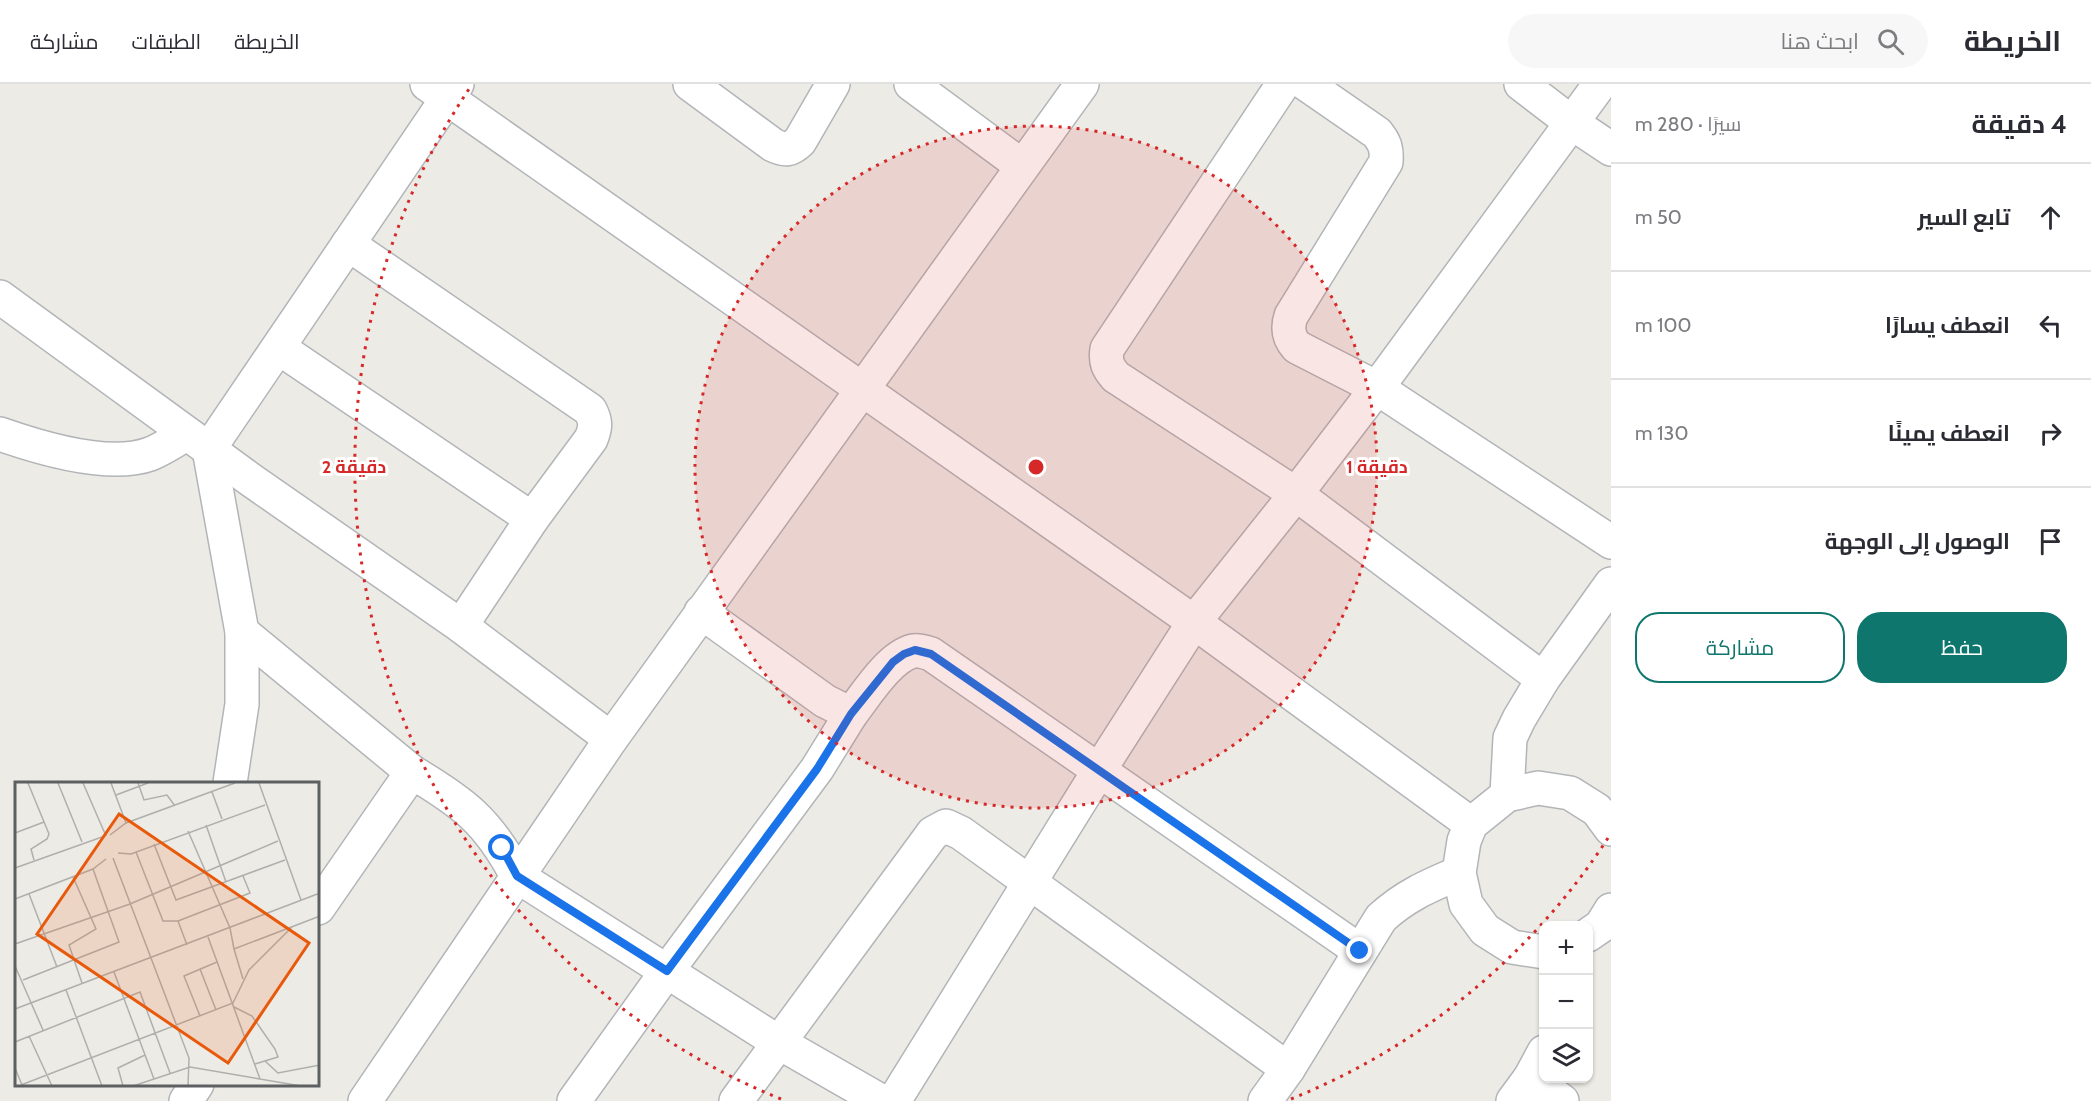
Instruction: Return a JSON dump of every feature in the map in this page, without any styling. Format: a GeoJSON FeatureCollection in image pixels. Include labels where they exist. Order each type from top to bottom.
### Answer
{"type":"FeatureCollection","features":[{"type":"Feature","properties":{"kind":"street"},"geometry":{"type":"LineString","coordinates":[[690,84],[773,146],[782,150],[794,147],[800,141],[833,84]]}},
{"type":"Feature","properties":{"kind":"street"},"geometry":{"type":"LineString","coordinates":[[911,84],[1022,166]]}},
{"type":"Feature","properties":{"kind":"street"},"geometry":{"type":"LineString","coordinates":[[365,1101],[611,739],[1082,84]]}},
{"type":"Feature","properties":{"kind":"street"},"geometry":{"type":"LineString","coordinates":[[1284,84],[1107,349],[1106,360],[1109,369],[1116,377],[1296,494],[1543,679]]}},
{"type":"Feature","properties":{"kind":"street"},"geometry":{"type":"LineString","coordinates":[[1306,84],[1377,134],[1387,150],[1386,162],[1291,316],[1287,326],[1289,335],[1297,347],[1377,388],[1611,542]]}},
{"type":"Feature","properties":{"kind":"street"},"geometry":{"type":"LineString","coordinates":[[1521,84],[1611,149]]}},
{"type":"Feature","properties":{"kind":"street"},"geometry":{"type":"LineString","coordinates":[[894,1101],[1194,622],[1377,388],[1600,84]]}},
{"type":"Feature","properties":{"kind":"street"},"geometry":{"type":"LineString","coordinates":[[0,434],[44,449],[123,460],[198,441],[279,348],[348,244],[444,88],[861,390],[1194,622],[1471,824]]}},
{"type":"Feature","properties":{"kind":"street"},"geometry":{"type":"LineString","coordinates":[[348,244],[590,410],[595,420],[595,429],[591,439],[532,519],[461,626]]}},
{"type":"Feature","properties":{"kind":"street"},"geometry":{"type":"LineString","coordinates":[[0,297],[198,441],[461,626],[611,739]]}},
{"type":"Feature","properties":{"kind":"street"},"geometry":{"type":"LineString","coordinates":[[279,348],[532,519]]}},
{"type":"Feature","properties":{"kind":"street"},"geometry":{"type":"LineString","coordinates":[[198,441],[242,632],[242,704],[230,782]]}},
{"type":"Feature","properties":{"kind":"street"},"geometry":{"type":"LineString","coordinates":[[1507,795],[1510,738],[1519,719],[1543,679],[1611,584]]}},
{"type":"Feature","properties":{"kind":"street"},"geometry":{"type":"LineString","coordinates":[[701,612],[825,701],[851,714]]}},
{"type":"Feature","properties":{"kind":"street"},"geometry":{"type":"LineString","coordinates":[[242,632],[412,772],[448,794],[471,812],[502,848],[517,876],[778,1042],[881,1101]]}},
{"type":"Feature","properties":{"kind":"street"},"geometry":{"type":"LineString","coordinates":[[574,1101],[817,769],[851,714],[893,662],[915,650],[931,654],[1360,951]]}},
{"type":"Feature","properties":{"kind":"street"},"geometry":{"type":"LineString","coordinates":[[320,905],[412,772]]}},
{"type":"Feature","properties":{"kind":"street"},"geometry":{"type":"LineString","coordinates":[[1539,951],[1512,947],[1485,930],[1466,904],[1459,873],[1464,841],[1471,824],[1507,795],[1538,788],[1570,793],[1598,810],[1611,829]]}},
{"type":"Feature","properties":{"kind":"street"},"geometry":{"type":"LineString","coordinates":[[736,1101],[933,833],[946,826],[953,828],[1288,1069]]}},
{"type":"Feature","properties":{"kind":"street"},"geometry":{"type":"LineString","coordinates":[[1265,1101],[1288,1069],[1381,918],[1415,891],[1459,873]]}},
{"type":"Feature","properties":{"kind":"street"},"geometry":{"type":"LineString","coordinates":[[1529,1077],[1562,1101]]}},
{"type":"Feature","properties":{"kind":"street"},"geometry":{"type":"LineString","coordinates":[[170,1101],[173,1086]]}},
{"type":"Feature","properties":{"kind":"street"},"geometry":{"type":"LineString","coordinates":[[186,1101],[196,1086]]}},
{"type":"Feature","properties":{"kind":"route"},"geometry":{"type":"LineString","coordinates":[[502,848],[517,876],[667,971],[817,769],[851,714],[893,662],[915,650],[931,654],[1360,951]]}}]}
